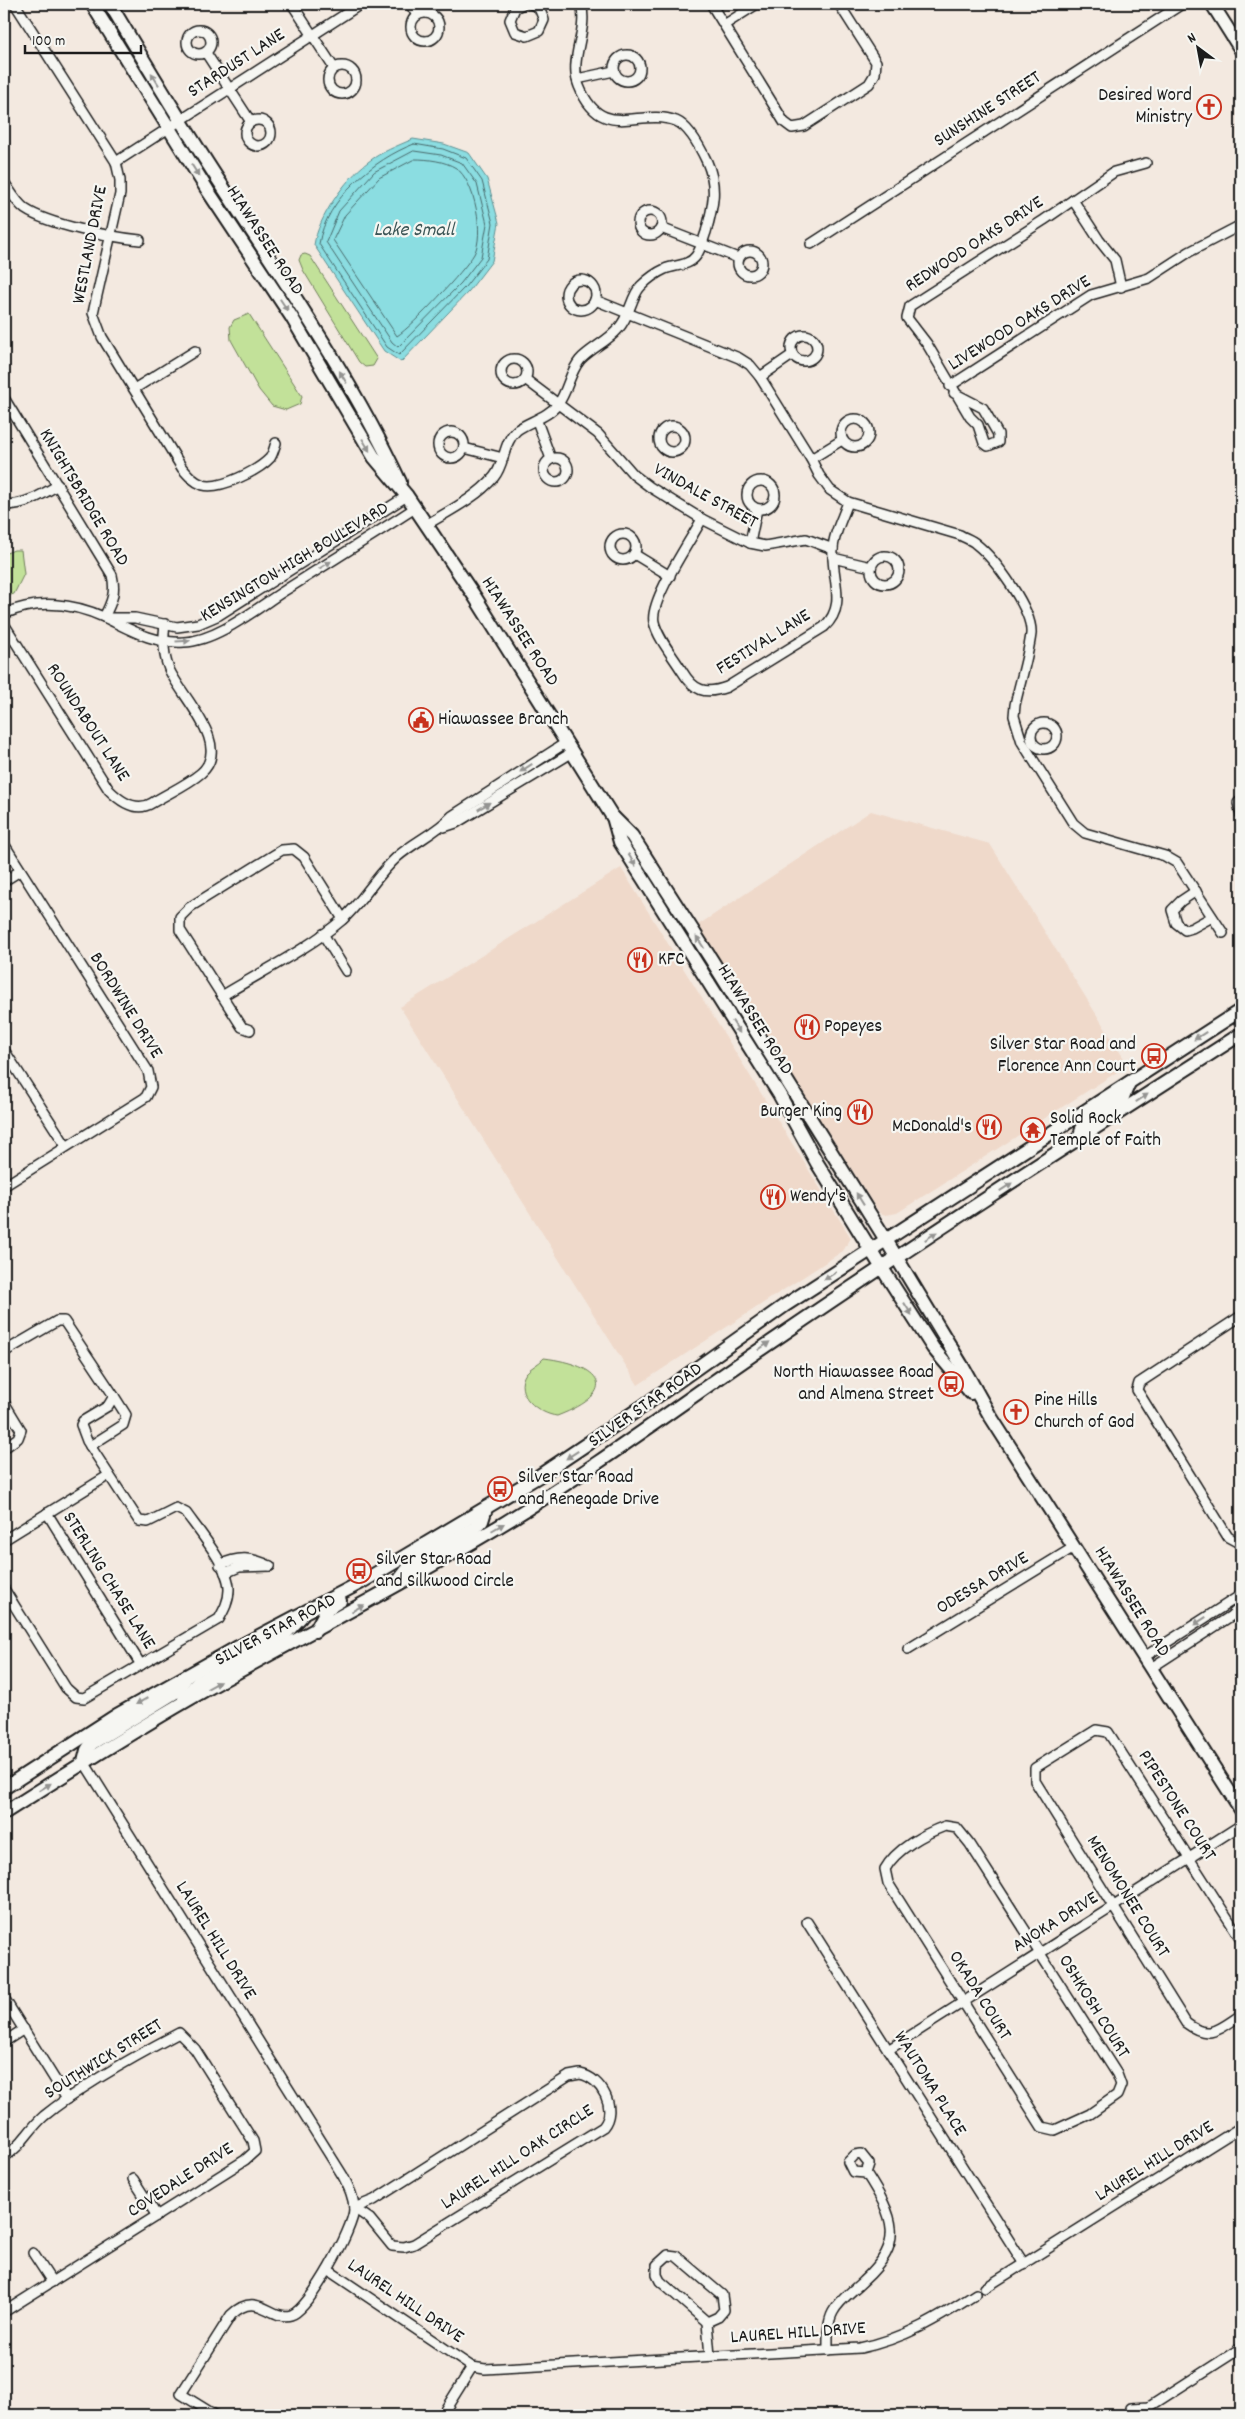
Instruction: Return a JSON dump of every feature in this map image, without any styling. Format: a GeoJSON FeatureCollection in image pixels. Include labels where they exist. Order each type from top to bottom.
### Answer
{"type":"FeatureCollection","features":[{"type":"Feature","properties":{"kind":"main road","name":"HIAWASSEE ROAD"},"geometry":{"type":"LineString","coordinates":[[92,4],[169,128],[291,316],[374,457],[415,508],[570,747],[612,816],[637,843],[886,1240],[989,1414],[1241,1810]]}},
{"type":"Feature","properties":{"kind":"main road","name":"HIAWASSEE ROAD"},"geometry":{"type":"LineString","coordinates":[[110,4],[181,120],[303,310],[384,448],[407,496]]}},
{"type":"Feature","properties":{"kind":"main road"},"geometry":{"type":"LineString","coordinates":[[1212,4],[1241,50]]}},
{"type":"Feature","properties":{"kind":"main road","name":"HIAWASSEE ROAD"},"geometry":{"type":"LineString","coordinates":[[612,816],[620,842],[779,1094],[817,1163],[882,1268],[933,1348],[989,1414]]}},
{"type":"Feature","properties":{"kind":"main road","name":"SILVER STAR ROAD"},"geometry":{"type":"LineString","coordinates":[[4,1788],[117,1715],[188,1674],[407,1555],[579,1450],[784,1306],[1241,1010]]}},
{"type":"Feature","properties":{"kind":"main road","name":"SILVER STAR ROAD"},"geometry":{"type":"LineString","coordinates":[[4,1813],[179,1705],[392,1589],[506,1522],[582,1473],[897,1258],[1241,1034]]}},
{"type":"Feature","properties":{"kind":"main road"},"geometry":{"type":"LineString","coordinates":[[1079,1139],[1084,1122],[1123,1097],[1129,1083]]}},
{"type":"Feature","properties":{"kind":"main road"},"geometry":{"type":"LineString","coordinates":[[392,1589],[410,1566],[482,1521],[486,1508]]}},
{"type":"Feature","properties":{"kind":"main road"},"geometry":{"type":"LineString","coordinates":[[315,1630],[327,1609],[388,1576],[407,1555]]}},
{"type":"Feature","properties":{"kind":"main road"},"geometry":{"type":"LineString","coordinates":[[179,1705],[197,1683],[287,1632],[305,1612]]}},
{"type":"Feature","properties":{"kind":"main road"},"geometry":{"type":"LineString","coordinates":[[84,1762],[87,1750],[91,1744],[176,1692],[188,1674]]}},
{"type":"Feature","properties":{"kind":"street","name":"WESTLAND DRIVE"},"geometry":{"type":"LineString","coordinates":[[15,4],[116,162],[120,180],[120,194],[93,313],[96,325],[134,389],[182,468],[190,478],[204,485],[220,485],[239,478],[270,457],[276,443]]}},
{"type":"Feature","properties":{"kind":"street"},"geometry":{"type":"LineString","coordinates":[[292,4],[334,68]]}},
{"type":"Feature","properties":{"kind":"street","name":"STARDUST LANE"},"geometry":{"type":"LineString","coordinates":[[116,162],[361,4]]}},
{"type":"Feature","properties":{"kind":"street"},"geometry":{"type":"LineString","coordinates":[[410,4],[417,15]]}},
{"type":"Feature","properties":{"kind":"street"},"geometry":{"type":"LineString","coordinates":[[523,4],[515,8],[510,20],[515,32],[527,36],[539,32],[544,20],[539,8],[531,4]]}},
{"type":"Feature","properties":{"kind":"street"},"geometry":{"type":"LineString","coordinates":[[426,525],[480,492],[495,475],[508,444],[517,431],[537,420],[559,404],[574,369],[581,360],[618,330],[629,315],[639,288],[650,277],[666,269],[684,264],[695,257],[702,245],[714,204],[714,182],[707,162],[689,131],[676,122],[669,120],[618,120],[600,115],[587,102],[577,79],[576,64],[582,25],[581,4]]}},
{"type":"Feature","properties":{"kind":"street"},"geometry":{"type":"LineString","coordinates":[[711,4],[784,122],[792,128],[804,126],[869,84],[875,74],[876,62],[840,4]]}},
{"type":"Feature","properties":{"kind":"street"},"geometry":{"type":"LineString","coordinates":[[724,25],[757,4]]}},
{"type":"Feature","properties":{"kind":"street","name":"SUNSHINE STREET"},"geometry":{"type":"LineString","coordinates":[[811,244],[1182,4]]}},
{"type":"Feature","properties":{"kind":"street"},"geometry":{"type":"LineString","coordinates":[[206,53],[251,122]]}},
{"type":"Feature","properties":{"kind":"street"},"geometry":{"type":"LineString","coordinates":[[577,79],[614,71]]}},
{"type":"Feature","properties":{"kind":"street","name":"REDWOOD OAKS DRIVE"},"geometry":{"type":"LineString","coordinates":[[952,389],[983,408],[998,434],[998,442],[988,446],[984,443],[978,425],[970,417],[952,389],[926,344],[907,318],[910,306],[1114,172],[1146,163]]}},
{"type":"Feature","properties":{"kind":"street"},"geometry":{"type":"LineString","coordinates":[[4,182],[24,208],[38,216],[110,237],[140,240]]}},
{"type":"Feature","properties":{"kind":"street"},"geometry":{"type":"LineString","coordinates":[[1073,200],[1099,240],[1115,260],[1121,287]]}},
{"type":"Feature","properties":{"kind":"street","name":"LIVEWOOD OAKS DRIVE"},"geometry":{"type":"LineString","coordinates":[[952,389],[1091,295],[1149,278],[1189,252],[1241,225]]}},
{"type":"Feature","properties":{"kind":"street"},"geometry":{"type":"LineString","coordinates":[[661,228],[738,258]]}},
{"type":"Feature","properties":{"kind":"street"},"geometry":{"type":"LineString","coordinates":[[595,300],[739,358],[750,365],[760,377],[819,475],[830,490],[848,502],[960,535],[975,543],[987,555],[1009,584],[1030,621],[1031,634],[1014,716],[1073,823],[1085,833],[1165,856],[1178,863],[1223,933]]}},
{"type":"Feature","properties":{"kind":"street"},"geometry":{"type":"LineString","coordinates":[[134,389],[195,351]]}},
{"type":"Feature","properties":{"kind":"street"},"geometry":{"type":"LineString","coordinates":[[760,377],[792,356]]}},
{"type":"Feature","properties":{"kind":"street","name":"VINDALE STREET"},"geometry":{"type":"LineString","coordinates":[[525,379],[598,434],[634,475],[650,488],[702,519],[750,543],[765,546],[806,539],[833,553],[872,567]]}},
{"type":"Feature","properties":{"kind":"street","name":"KNIGHTSBRIDGE ROAD"},"geometry":{"type":"LineString","coordinates":[[4,398],[112,575],[115,587],[113,600],[104,618]]}},
{"type":"Feature","properties":{"kind":"street"},"geometry":{"type":"LineString","coordinates":[[537,420],[551,459]]}},
{"type":"Feature","properties":{"kind":"street"},"geometry":{"type":"LineString","coordinates":[[811,459],[842,440]]}},
{"type":"Feature","properties":{"kind":"street"},"geometry":{"type":"LineString","coordinates":[[464,448],[503,458]]}},
{"type":"Feature","properties":{"kind":"street"},"geometry":{"type":"LineString","coordinates":[[4,505],[16,505],[37,498],[58,485]]}},
{"type":"Feature","properties":{"kind":"street","name":"KENSINGTON HIGH BOULEVARD"},"geometry":{"type":"LineString","coordinates":[[104,618],[135,618],[177,627],[198,624],[219,615],[407,496]]}},
{"type":"Feature","properties":{"kind":"street","name":"FESTIVAL LANE"},"geometry":{"type":"LineString","coordinates":[[702,519],[659,595],[653,620],[656,630],[687,680],[705,692],[714,692],[735,682],[824,627],[832,619],[837,606],[833,553],[848,502]]}},
{"type":"Feature","properties":{"kind":"street","name":"KENSINGTON HIGH BOULEVARD"},"geometry":{"type":"LineString","coordinates":[[4,614],[18,607],[40,604],[66,605],[104,618],[130,632],[163,641],[186,642],[224,629],[415,508]]}},
{"type":"Feature","properties":{"kind":"street"},"geometry":{"type":"LineString","coordinates":[[750,543],[757,509]]}},
{"type":"Feature","properties":{"kind":"street"},"geometry":{"type":"LineString","coordinates":[[634,554],[670,576]]}},
{"type":"Feature","properties":{"kind":"street","name":"ROUNDABOUT LANE"},"geometry":{"type":"LineString","coordinates":[[4,624],[109,790],[120,800],[134,806],[148,806],[201,772],[211,760],[212,746],[208,733],[169,670],[163,641],[165,624]]}},
{"type":"Feature","properties":{"kind":"street"},"geometry":{"type":"LineString","coordinates":[[222,996],[323,934],[342,919],[399,855],[441,828],[456,823],[570,747]]}},
{"type":"Feature","properties":{"kind":"street"},"geometry":{"type":"LineString","coordinates":[[1241,800],[1238,803],[1241,815]]}},
{"type":"Feature","properties":{"kind":"street","name":"BORDWINE DRIVE"},"geometry":{"type":"LineString","coordinates":[[4,844],[148,1071],[151,1087],[146,1097],[4,1186]]}},
{"type":"Feature","properties":{"kind":"street"},"geometry":{"type":"LineString","coordinates":[[250,1030],[242,1027],[180,930],[180,917],[190,907],[282,850],[294,849],[304,857],[342,919]]}},
{"type":"Feature","properties":{"kind":"street"},"geometry":{"type":"LineString","coordinates":[[4,881],[20,871]]}},
{"type":"Feature","properties":{"kind":"street"},"geometry":{"type":"LineString","coordinates":[[1196,892],[1181,901],[1172,910],[1176,923],[1185,930],[1212,916]]}},
{"type":"Feature","properties":{"kind":"street"},"geometry":{"type":"LineString","coordinates":[[323,934],[346,972]]}},
{"type":"Feature","properties":{"kind":"street"},"geometry":{"type":"LineString","coordinates":[[4,1050],[66,1146]]}},
{"type":"Feature","properties":{"kind":"street"},"geometry":{"type":"LineString","coordinates":[[1241,1316],[1139,1384],[1137,1390],[1228,1537],[1241,1544]]}},
{"type":"Feature","properties":{"kind":"street"},"geometry":{"type":"LineString","coordinates":[[4,1352],[57,1320],[64,1321],[126,1415],[123,1425],[90,1446]]}},
{"type":"Feature","properties":{"kind":"street"},"geometry":{"type":"LineString","coordinates":[[4,1589],[66,1688],[76,1697],[84,1698],[219,1619],[225,1609],[229,1589],[223,1569],[202,1536],[181,1509],[176,1508],[148,1522],[139,1521],[90,1446],[81,1425],[84,1421],[108,1406],[114,1396]]}},
{"type":"Feature","properties":{"kind":"street"},"geometry":{"type":"LineString","coordinates":[[4,1402],[21,1430],[18,1438],[4,1448]]}},
{"type":"Feature","properties":{"kind":"street"},"geometry":{"type":"LineString","coordinates":[[4,1540],[109,1475]]}},
{"type":"Feature","properties":{"kind":"street","name":"STERLING CHASE LANE"},"geometry":{"type":"LineString","coordinates":[[47,1513],[141,1666]]}},
{"type":"Feature","properties":{"kind":"street","name":"ODESSA DRIVE"},"geometry":{"type":"LineString","coordinates":[[908,1649],[1074,1547]]}},
{"type":"Feature","properties":{"kind":"street"},"geometry":{"type":"LineString","coordinates":[[1144,1657],[1241,1595]]}},
{"type":"Feature","properties":{"kind":"street"},"geometry":{"type":"LineString","coordinates":[[1151,1668],[1231,1616],[1241,1606]]}},
{"type":"Feature","properties":{"kind":"street","name":"PIPESTONE COURT"},"geometry":{"type":"LineString","coordinates":[[1065,1748],[1096,1730],[1108,1732],[1241,1939]]}},
{"type":"Feature","properties":{"kind":"street","name":"MENOMONEE COURT"},"geometry":{"type":"LineString","coordinates":[[1065,1748],[1036,1768],[1035,1781],[1186,2023],[1199,2032],[1212,2032],[1239,2016]]}},
{"type":"Feature","properties":{"kind":"street","name":"LAUREL HILL DRIVE"},"geometry":{"type":"LineString","coordinates":[[84,1762],[344,2176],[351,2192],[354,2208],[352,2221],[328,2270],[472,2367],[485,2369],[860,2348],[903,2336],[934,2320],[976,2294]]}},
{"type":"Feature","properties":{"kind":"street","name":"ANOKA DRIVE"},"geometry":{"type":"LineString","coordinates":[[888,2050],[1241,1825]]}},
{"type":"Feature","properties":{"kind":"street","name":"OSHKOSH COURT"},"geometry":{"type":"LineString","coordinates":[[912,1844],[945,1826],[957,1828],[970,1844],[1117,2074],[1121,2084],[1117,2095],[1090,2114]]}},
{"type":"Feature","properties":{"kind":"street","name":"OKADA COURT"},"geometry":{"type":"LineString","coordinates":[[912,1844],[890,1859],[885,1869],[888,1882],[1042,2127],[1055,2130],[1090,2114]]}},
{"type":"Feature","properties":{"kind":"street","name":"WAUTOMA PLACE"},"geometry":{"type":"LineString","coordinates":[[807,1922],[1024,2264]]}},
{"type":"Feature","properties":{"kind":"street"},"geometry":{"type":"LineString","coordinates":[[4,1998],[67,2099]]}},
{"type":"Feature","properties":{"kind":"street"},"geometry":{"type":"LineString","coordinates":[[4,2042],[24,2030]]}},
{"type":"Feature","properties":{"kind":"street","name":"SOUTHWICK STREET"},"geometry":{"type":"LineString","coordinates":[[4,2157],[17,2148],[42,2118],[67,2099],[179,2033]]}},
{"type":"Feature","properties":{"kind":"street","name":"COVEDALE DRIVE"},"geometry":{"type":"LineString","coordinates":[[4,2312],[245,2160],[255,2151],[253,2141],[195,2049],[179,2033]]}},
{"type":"Feature","properties":{"kind":"street","name":"LAUREL HILL OAK CIRCLE"},"geometry":{"type":"LineString","coordinates":[[589,2075],[598,2084],[609,2102],[608,2120],[602,2127],[414,2244],[404,2247],[392,2246],[370,2219],[354,2208],[374,2200],[569,2076],[589,2075]]}},
{"type":"Feature","properties":{"kind":"street","name":"LAUREL HILL DRIVE"},"geometry":{"type":"LineString","coordinates":[[985,2288],[1241,2127]]}},
{"type":"Feature","properties":{"kind":"street"},"geometry":{"type":"LineString","coordinates":[[828,2350],[828,2331],[832,2314],[839,2303],[870,2274],[884,2257],[891,2239],[892,2226],[885,2202],[866,2173]]}},
{"type":"Feature","properties":{"kind":"street"},"geometry":{"type":"LineString","coordinates":[[133,2179],[157,2216]]}},
{"type":"Feature","properties":{"kind":"street"},"geometry":{"type":"LineString","coordinates":[[33,2253],[52,2282]]}},
{"type":"Feature","properties":{"kind":"street"},"geometry":{"type":"LineString","coordinates":[[707,2322],[718,2318],[724,2310],[722,2295],[676,2256],[668,2255],[662,2258],[656,2264],[660,2281],[707,2322],[710,2356]]}},
{"type":"Feature","properties":{"kind":"street"},"geometry":{"type":"LineString","coordinates":[[215,2415],[181,2394],[231,2315],[247,2305],[262,2306],[281,2316],[291,2315],[300,2310],[328,2270]]}},
{"type":"Feature","properties":{"kind":"street"},"geometry":{"type":"LineString","coordinates":[[1130,2408],[1149,2407],[1241,2348]]}},
{"type":"Feature","properties":{"kind":"street"},"geometry":{"type":"LineString","coordinates":[[442,2415],[472,2367]]}},
{"type":"Feature","properties":{"kind":"shaded area"},"geometry":{"type":"Polygon","coordinates":[[[871,811],[990,844],[1128,1065],[897,1213],[886,1215],[880,1213],[872,1202],[698,925],[871,811]]]}},
{"type":"Feature","properties":{"kind":"shaded area"},"geometry":{"type":"Polygon","coordinates":[[[621,868],[851,1238],[843,1251],[638,1385],[400,1007],[621,868]]]}},
{"type":"Feature","properties":{"kind":"green space"},"geometry":{"type":"Polygon","coordinates":[[[301,255],[310,256],[377,359],[373,366],[365,367],[359,362],[303,270],[299,260],[301,255]]]}},
{"type":"Feature","properties":{"kind":"green space"},"geometry":{"type":"Polygon","coordinates":[[[249,314],[302,396],[300,404],[286,410],[272,406],[259,390],[231,340],[230,327],[234,320],[249,314]]]}},
{"type":"Feature","properties":{"kind":"green space"},"geometry":{"type":"Polygon","coordinates":[[[14,550],[21,550],[24,574],[14,594],[4,597],[4,554],[14,550]]]}},
{"type":"Feature","properties":{"kind":"green space"},"geometry":{"type":"Polygon","coordinates":[[[544,1358],[564,1361],[579,1366],[591,1373],[597,1380],[597,1389],[591,1397],[578,1407],[557,1416],[536,1407],[525,1395],[522,1388],[523,1381],[526,1373],[544,1358]]]}},
{"type":"Feature","properties":{"kind":"water","name":"Lake Small"},"geometry":{"type":"Polygon","coordinates":[[[413,139],[444,144],[469,153],[487,179],[499,223],[492,261],[469,291],[401,362],[384,351],[314,245],[327,211],[350,178],[373,158],[413,139]]]}},
{"type":"Feature","properties":{"kind":"place","name":"Desired Word Ministry"},"geometry":{"type":"Point","coordinates":[1209,107]}},
{"type":"Feature","properties":{"kind":"place","name":"Hiawassee Branch"},"geometry":{"type":"Point","coordinates":[421,720]}},
{"type":"Feature","properties":{"kind":"place","name":"KFC"},"geometry":{"type":"Point","coordinates":[640,960]}},
{"type":"Feature","properties":{"kind":"place","name":"Popeyes"},"geometry":{"type":"Point","coordinates":[807,1027]}},
{"type":"Feature","properties":{"kind":"place","name":"Silver Star Road and Florence Ann Court"},"geometry":{"type":"Point","coordinates":[1154,1056]}},
{"type":"Feature","properties":{"kind":"place","name":"Burger King"},"geometry":{"type":"Point","coordinates":[860,1112]}},
{"type":"Feature","properties":{"kind":"place","name":"McDonald's"},"geometry":{"type":"Point","coordinates":[989,1127]}},
{"type":"Feature","properties":{"kind":"place","name":"Solid Rock Temple of Faith"},"geometry":{"type":"Point","coordinates":[1033,1130]}},
{"type":"Feature","properties":{"kind":"place","name":"Wendy's"},"geometry":{"type":"Point","coordinates":[773,1197]}},
{"type":"Feature","properties":{"kind":"place","name":"North Hiawassee Road and Almena Street"},"geometry":{"type":"Point","coordinates":[951,1384]}},
{"type":"Feature","properties":{"kind":"place","name":"Pine Hills Church of God"},"geometry":{"type":"Point","coordinates":[1016,1412]}},
{"type":"Feature","properties":{"kind":"place","name":"Silver Star Road and Renegade Drive"},"geometry":{"type":"Point","coordinates":[500,1489]}},
{"type":"Feature","properties":{"kind":"place","name":"Silver Star Road and Silkwood Circle"},"geometry":{"type":"Point","coordinates":[359,1571]}}]}
